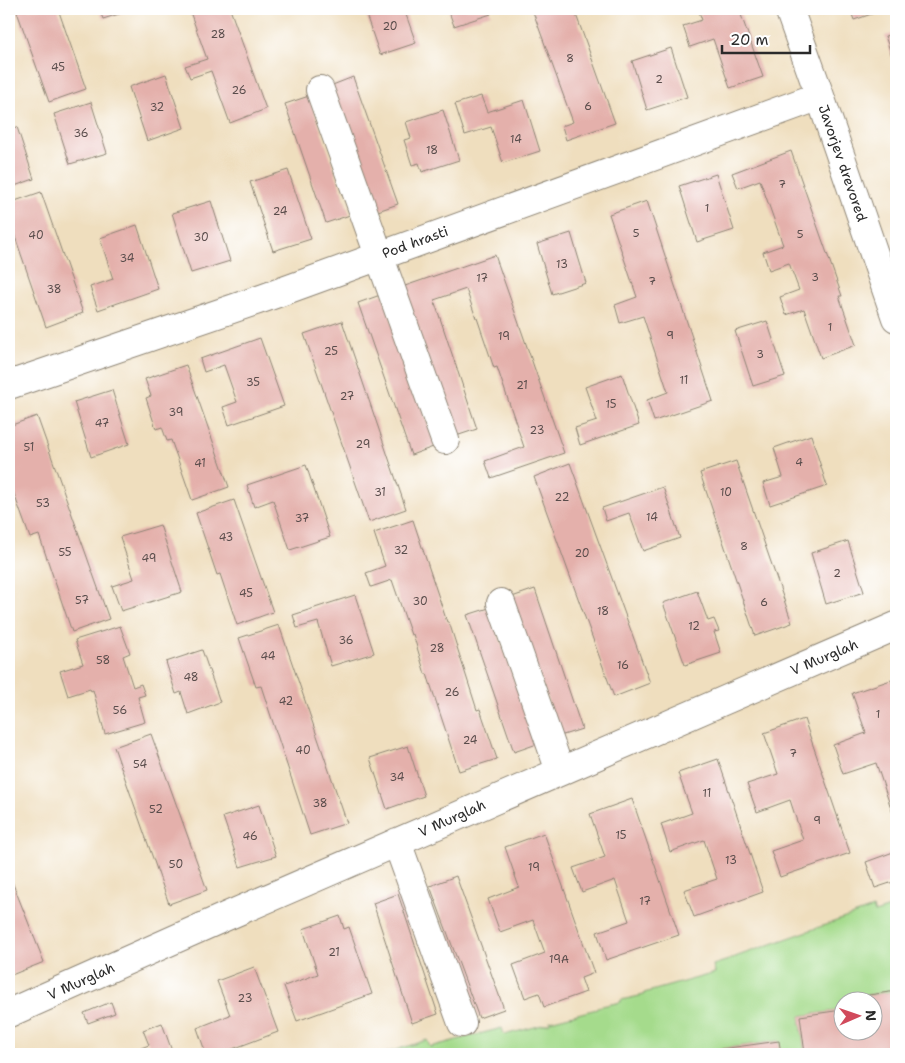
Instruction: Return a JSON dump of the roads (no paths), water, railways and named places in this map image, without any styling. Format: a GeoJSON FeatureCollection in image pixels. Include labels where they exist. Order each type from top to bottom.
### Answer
{"type":"FeatureCollection","features":[{"type":"Feature","properties":{"kind":"street","name":"Javorjev drevored"},"geometry":{"type":"LineString","coordinates":[[789,9],[896,318]]}},
{"type":"Feature","properties":{"kind":"street"},"geometry":{"type":"LineString","coordinates":[[320,90],[445,440]]}},
{"type":"Feature","properties":{"kind":"street","name":"Pod hrasti"},"geometry":{"type":"LineString","coordinates":[[9,385],[264,298],[820,96]]}},
{"type":"Feature","properties":{"kind":"street"},"geometry":{"type":"LineString","coordinates":[[500,603],[560,771]]}},
{"type":"Feature","properties":{"kind":"street","name":"V Murglah"},"geometry":{"type":"LineString","coordinates":[[9,1013],[397,842],[896,626]]}},
{"type":"Feature","properties":{"kind":"street"},"geometry":{"type":"LineString","coordinates":[[397,842],[462,1023]]}}]}
